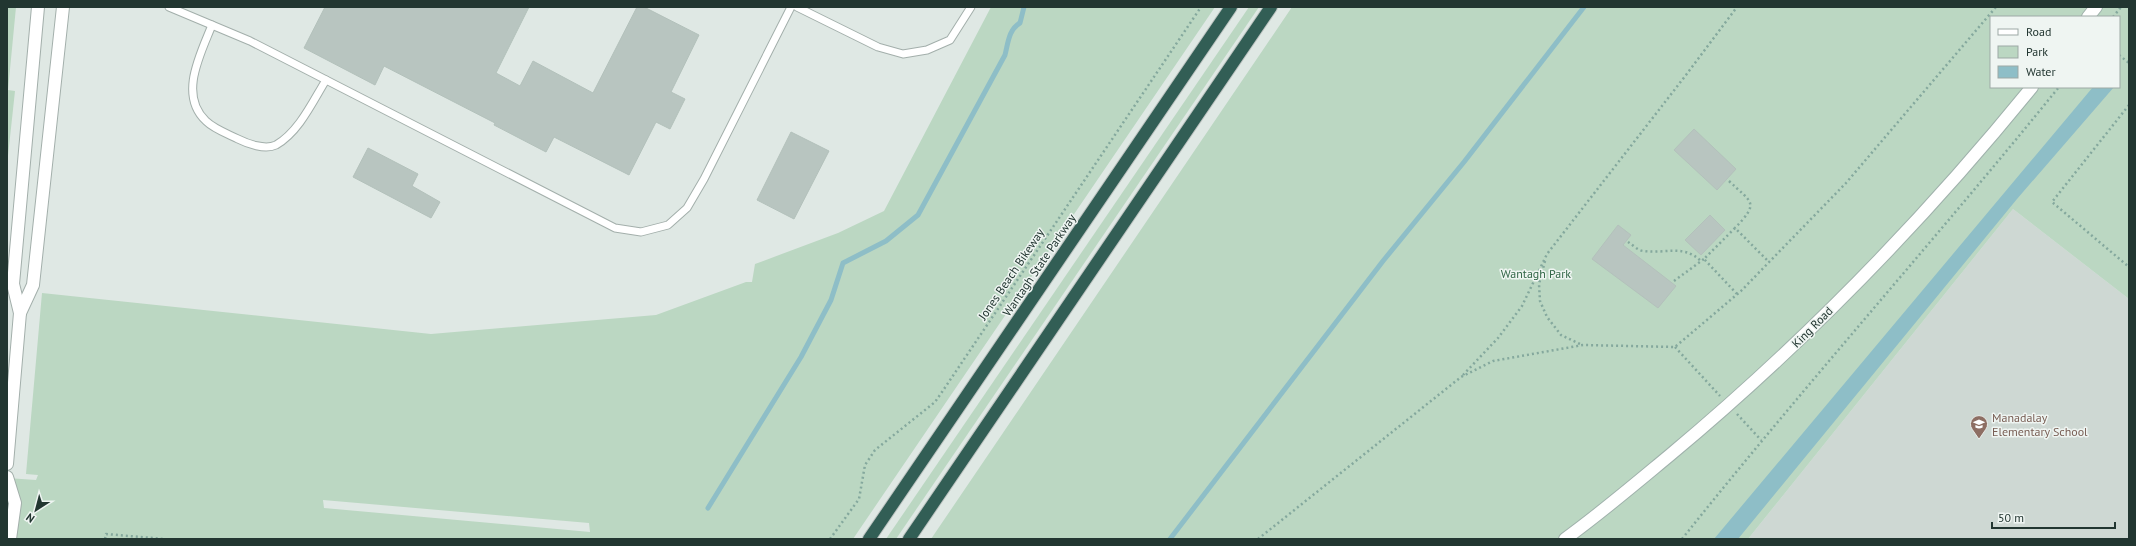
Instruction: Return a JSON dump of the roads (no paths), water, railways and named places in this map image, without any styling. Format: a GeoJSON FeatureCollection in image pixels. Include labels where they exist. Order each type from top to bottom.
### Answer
{"type":"FeatureCollection","features":[{"type":"Feature","properties":{"kind":"highway","name":"Wantagh State Parkway"},"geometry":{"type":"LineString","coordinates":[[869,539],[1231,7]]}},
{"type":"Feature","properties":{"kind":"highway"},"geometry":{"type":"LineString","coordinates":[[909,539],[1271,7]]}},
{"type":"Feature","properties":{"kind":"street"},"geometry":{"type":"LineString","coordinates":[[7,464],[20,313],[13,284],[38,7]]}},
{"type":"Feature","properties":{"kind":"street"},"geometry":{"type":"LineString","coordinates":[[20,313],[33,285],[63,7]]}},
{"type":"Feature","properties":{"kind":"street"},"geometry":{"type":"LineString","coordinates":[[2089,16],[2096,7]]}},
{"type":"Feature","properties":{"kind":"street","name":"King Road"},"geometry":{"type":"LineString","coordinates":[[1565,539],[1729,406],[1811,330],[1951,181],[2031,88]]}},
{"type":"Feature","properties":{"kind":"street"},"geometry":{"type":"LineString","coordinates":[[7,477],[15,503],[10,539]]}},
{"type":"Feature","properties":{"kind":"lane"},"geometry":{"type":"LineString","coordinates":[[169,7],[250,41],[615,228],[641,232],[668,225],[687,208],[704,179],[791,7]]}},
{"type":"Feature","properties":{"kind":"lane"},"geometry":{"type":"LineString","coordinates":[[797,7],[878,48],[903,54],[927,50],[950,40],[971,7]]}},
{"type":"Feature","properties":{"kind":"lane"},"geometry":{"type":"LineString","coordinates":[[212,25],[197,63],[192,89],[195,107],[206,122],[243,141],[257,146],[275,146],[290,133],[326,80]]}},
{"type":"Feature","properties":{"kind":"water"},"geometry":{"type":"Polygon","coordinates":[[[2092,88],[2113,88],[2017,199],[1738,539],[1714,539],[2092,88]]]}},
{"type":"Feature","properties":{"kind":"waterway"},"geometry":{"type":"LineString","coordinates":[[708,508],[801,357],[831,300],[843,263],[886,241],[918,215],[1005,55],[1011,33],[1020,23],[1024,7]]}},
{"type":"Feature","properties":{"kind":"waterway"},"geometry":{"type":"LineString","coordinates":[[1170,539],[1383,261],[1464,162],[1584,7]]}},
{"type":"Feature","properties":{"kind":"place","name":"Manadalay Elementary School"},"geometry":{"type":"Point","coordinates":[1979,439]}},
{"type":"Feature","properties":{"kind":"park label","name":"Wantagh Park"},"geometry":{"type":"Point","coordinates":[1536,273]}}]}
